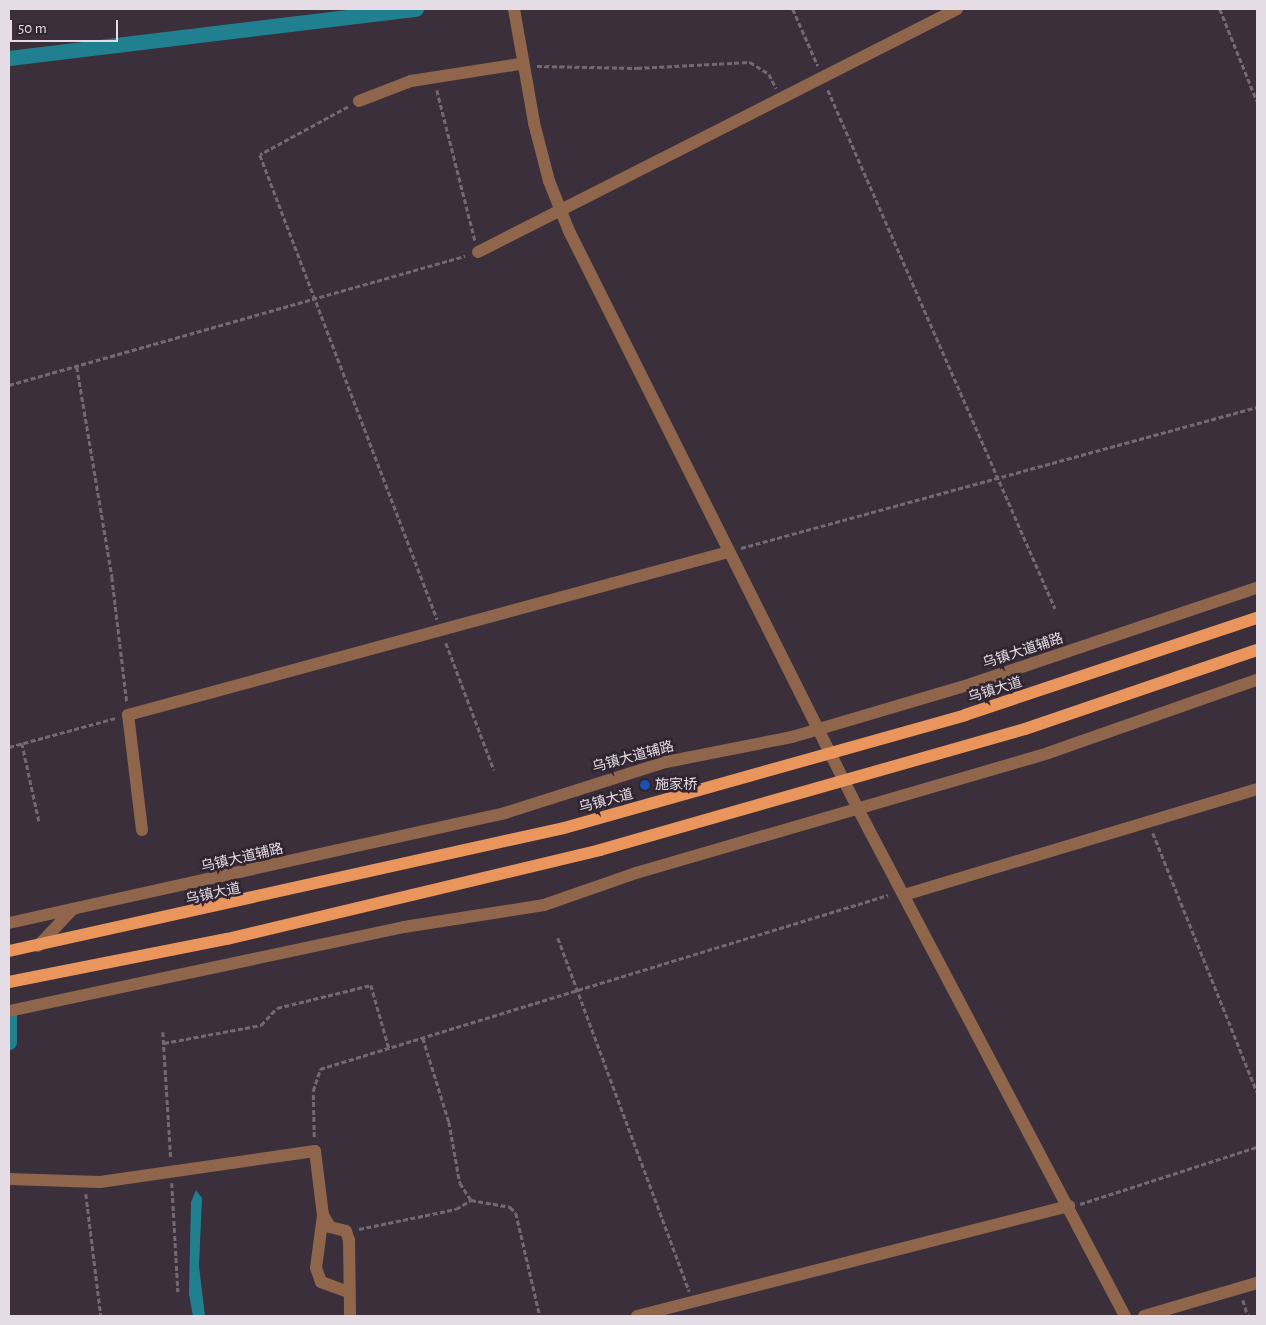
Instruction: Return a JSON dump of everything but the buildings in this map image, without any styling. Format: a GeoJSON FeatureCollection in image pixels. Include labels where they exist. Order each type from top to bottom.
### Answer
{"type":"FeatureCollection","features":[{"type":"Feature","properties":{"kind":"main road","name":"乌镇大道"},"geometry":{"type":"LineString","coordinates":[[9,951],[536,835],[830,754],[1091,676],[1257,618]]}},
{"type":"Feature","properties":{"kind":"main road"},"geometry":{"type":"LineString","coordinates":[[9,982],[527,869],[845,783],[1073,714],[1257,650]]}},
{"type":"Feature","properties":{"kind":"street"},"geometry":{"type":"LineString","coordinates":[[478,252],[560,208],[957,9]]}},
{"type":"Feature","properties":{"kind":"street"},"geometry":{"type":"LineString","coordinates":[[514,14],[520,64],[560,208],[728,552],[830,754],[1069,1206],[1124,1316]]}},
{"type":"Feature","properties":{"kind":"street"},"geometry":{"type":"LineString","coordinates":[[359,101],[390,87],[433,77],[520,64]]}},
{"type":"Feature","properties":{"kind":"street"},"geometry":{"type":"LineString","coordinates":[[142,830],[128,715],[728,552]]}},
{"type":"Feature","properties":{"kind":"street","name":"乌镇大道辅路"},"geometry":{"type":"LineString","coordinates":[[11,923],[505,813],[666,762],[818,730],[1257,588]]}},
{"type":"Feature","properties":{"kind":"street"},"geometry":{"type":"LineString","coordinates":[[9,1011],[404,927],[522,910],[1048,754],[1257,680]]}},
{"type":"Feature","properties":{"kind":"street"},"geometry":{"type":"LineString","coordinates":[[902,892],[1257,789]]}},
{"type":"Feature","properties":{"kind":"street"},"geometry":{"type":"LineString","coordinates":[[33,947],[73,909]]}},
{"type":"Feature","properties":{"kind":"street"},"geometry":{"type":"LineString","coordinates":[[9,1179],[34,1178],[85,1182],[315,1151],[323,1215],[316,1268],[320,1282],[349,1292]]}},
{"type":"Feature","properties":{"kind":"street"},"geometry":{"type":"LineString","coordinates":[[637,1316],[1069,1206]]}},
{"type":"Feature","properties":{"kind":"street"},"geometry":{"type":"LineString","coordinates":[[323,1215],[330,1227],[346,1231],[350,1316]]}},
{"type":"Feature","properties":{"kind":"street"},"geometry":{"type":"LineString","coordinates":[[1144,1316],[1257,1283]]}},
{"type":"Feature","properties":{"kind":"path"},"geometry":{"type":"LineString","coordinates":[[793,9],[1055,608]]}},
{"type":"Feature","properties":{"kind":"path"},"geometry":{"type":"LineString","coordinates":[[1220,9],[1257,101]]}},
{"type":"Feature","properties":{"kind":"path"},"geometry":{"type":"LineString","coordinates":[[520,64],[584,68],[750,62],[769,74],[780,99]]}},
{"type":"Feature","properties":{"kind":"path"},"geometry":{"type":"LineString","coordinates":[[9,385],[478,252],[433,77]]}},
{"type":"Feature","properties":{"kind":"path"},"geometry":{"type":"LineString","coordinates":[[359,101],[260,155],[317,299],[494,770]]}},
{"type":"Feature","properties":{"kind":"path"},"geometry":{"type":"LineString","coordinates":[[9,747],[128,715],[112,577],[77,366]]}},
{"type":"Feature","properties":{"kind":"path"},"geometry":{"type":"LineString","coordinates":[[728,552],[1257,407]]}},
{"type":"Feature","properties":{"kind":"path"},"geometry":{"type":"LineString","coordinates":[[22,744],[39,821]]}},
{"type":"Feature","properties":{"kind":"path"},"geometry":{"type":"LineString","coordinates":[[1148,821],[1257,1092]]}},
{"type":"Feature","properties":{"kind":"path"},"geometry":{"type":"LineString","coordinates":[[315,1151],[313,1091],[320,1069],[902,892]]}},
{"type":"Feature","properties":{"kind":"path"},"geometry":{"type":"LineString","coordinates":[[558,938],[693,1301]]}},
{"type":"Feature","properties":{"kind":"path"},"geometry":{"type":"LineString","coordinates":[[164,1043],[261,1025],[277,1008],[371,986],[389,1048]]}},
{"type":"Feature","properties":{"kind":"path"},"geometry":{"type":"LineString","coordinates":[[423,1038],[449,1122],[452,1156],[460,1183],[472,1200]]}},
{"type":"Feature","properties":{"kind":"path"},"geometry":{"type":"LineString","coordinates":[[1069,1206],[1257,1147]]}},
{"type":"Feature","properties":{"kind":"path"},"geometry":{"type":"LineString","coordinates":[[85,1182],[101,1316]]}},
{"type":"Feature","properties":{"kind":"path"},"geometry":{"type":"LineString","coordinates":[[346,1231],[456,1209],[472,1200],[510,1207],[516,1213],[540,1316]]}},
{"type":"Feature","properties":{"kind":"path"},"geometry":{"type":"LineString","coordinates":[[1240,1289],[1248,1316]]}},
{"type":"Feature","properties":{"kind":"water"},"geometry":{"type":"Polygon","coordinates":[[[196,1190],[202,1198],[199,1266],[205,1316],[193,1316],[189,1294],[191,1202],[196,1190]]]}},
{"type":"Feature","properties":{"kind":"waterway"},"geometry":{"type":"LineString","coordinates":[[9,58],[416,9]]}},
{"type":"Feature","properties":{"kind":"waterway"},"geometry":{"type":"LineString","coordinates":[[9,1015],[9,1042]]}},
{"type":"Feature","properties":{"kind":"place","name":"施家桥"},"geometry":{"type":"Point","coordinates":[645,785]}}]}
